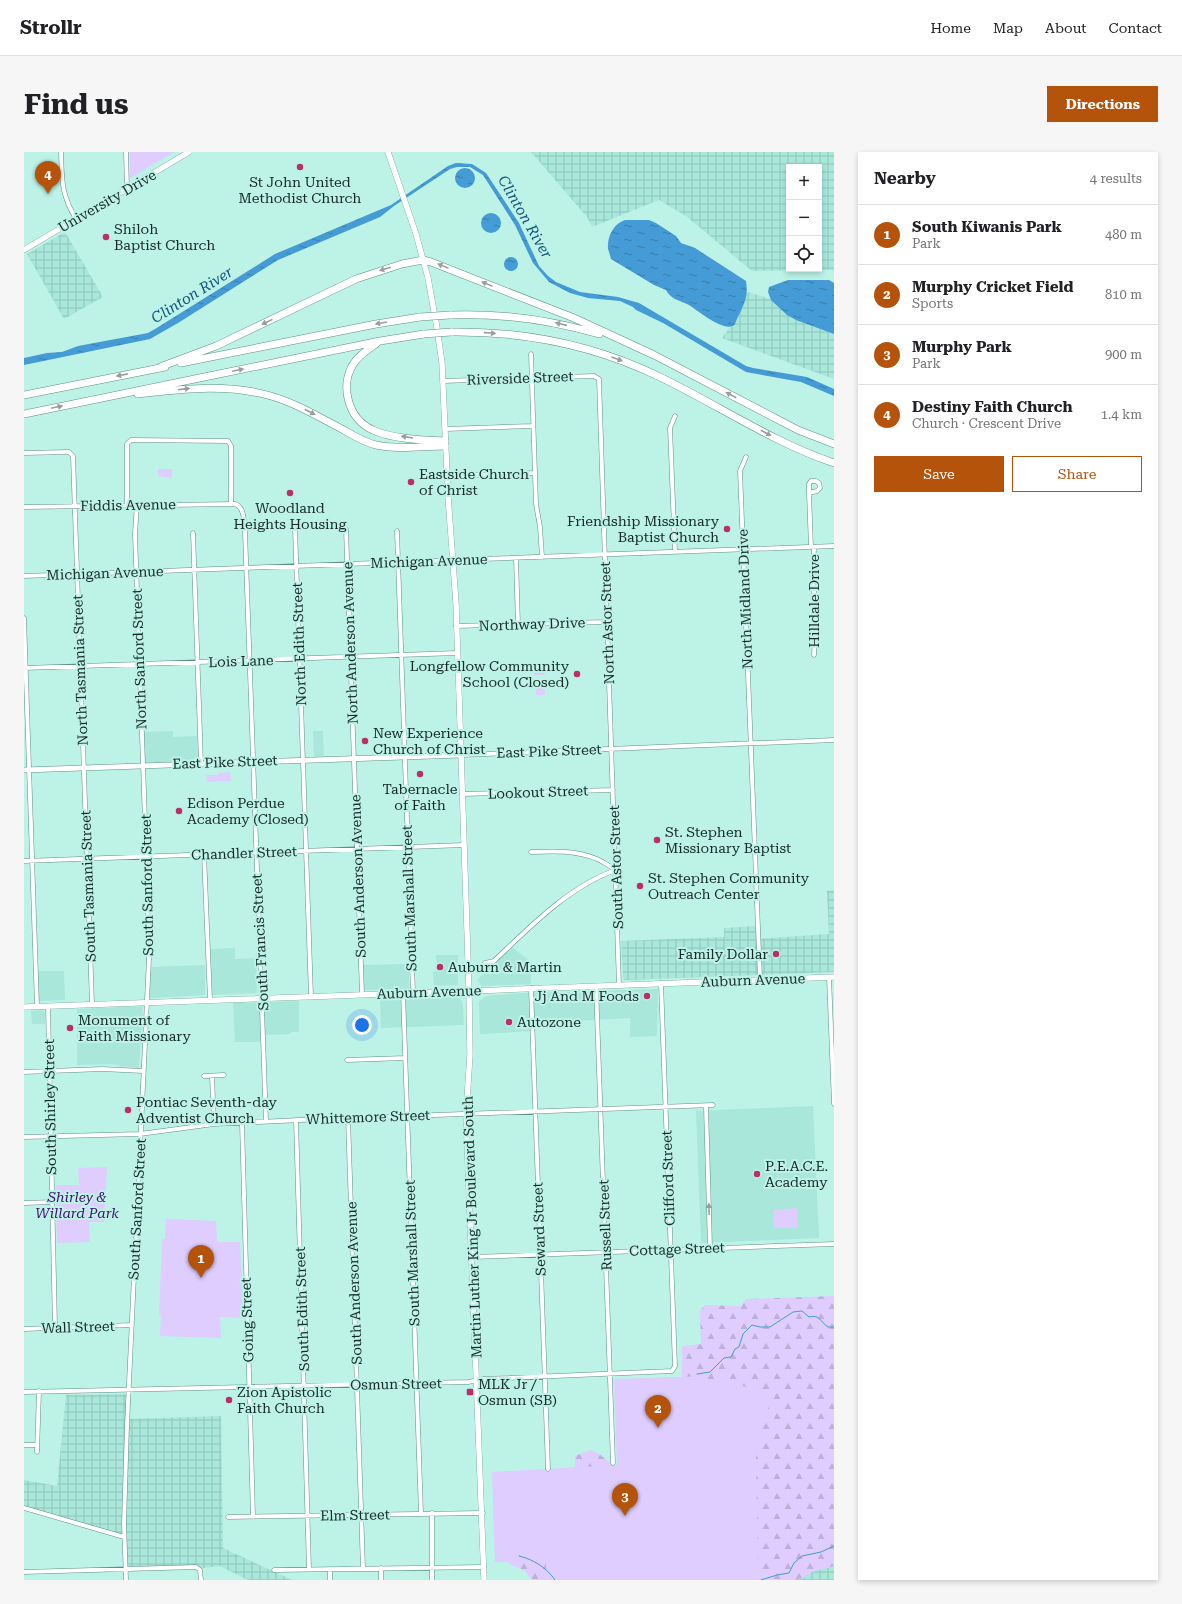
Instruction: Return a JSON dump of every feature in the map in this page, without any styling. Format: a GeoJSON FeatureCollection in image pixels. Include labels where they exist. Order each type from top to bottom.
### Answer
{"type":"FeatureCollection","features":[{"type":"Feature","properties":{"kind":"highway"},"geometry":{"type":"LineString","coordinates":[[160,367],[216,346],[356,279],[390,268],[423,260],[574,318],[677,366],[798,430],[834,444]]}},
{"type":"Feature","properties":{"kind":"highway"},"geometry":{"type":"LineString","coordinates":[[24,395],[369,325],[420,317],[491,315],[538,320],[582,329],[626,343]]}},
{"type":"Feature","properties":{"kind":"highway"},"geometry":{"type":"LineString","coordinates":[[24,414],[380,341],[424,334],[491,332],[527,336],[563,343],[613,357],[661,377],[789,445],[834,463]]}},
{"type":"Feature","properties":{"kind":"highway"},"geometry":{"type":"LineString","coordinates":[[380,341],[359,357],[352,366],[348,375],[346,392],[354,414],[365,426],[381,433],[445,444]]}},
{"type":"Feature","properties":{"kind":"highway"},"geometry":{"type":"LineString","coordinates":[[90,400],[194,388],[235,389],[265,395],[290,403],[311,412],[362,440],[374,444],[397,447],[445,444]]}},
{"type":"Feature","properties":{"kind":"main road","name":"University Drive"},"geometry":{"type":"LineString","coordinates":[[24,250],[127,189],[182,154],[189,152]]}},
{"type":"Feature","properties":{"kind":"main road","name":"Martin Luther King Jr Boulevard South"},"geometry":{"type":"LineString","coordinates":[[388,152],[423,260],[437,322],[443,381],[445,444],[453,560],[461,755],[470,1048],[466,1114],[477,1381],[478,1442],[483,1512],[484,1580]]}},
{"type":"Feature","properties":{"kind":"main road","name":"Auburn Avenue"},"geometry":{"type":"LineString","coordinates":[[24,1006],[832,977]]}},
{"type":"Feature","properties":{"kind":"street"},"geometry":{"type":"LineString","coordinates":[[61,152],[63,192],[76,219]]}},
{"type":"Feature","properties":{"kind":"street"},"geometry":{"type":"LineString","coordinates":[[126,152],[127,189]]}},
{"type":"Feature","properties":{"kind":"street"},"geometry":{"type":"LineString","coordinates":[[530,354],[534,473],[542,557]]}},
{"type":"Feature","properties":{"kind":"street","name":"Riverside Street"},"geometry":{"type":"LineString","coordinates":[[443,381],[598,377]]}},
{"type":"Feature","properties":{"kind":"street","name":"North Astor Street"},"geometry":{"type":"LineString","coordinates":[[598,377],[612,749]]}},
{"type":"Feature","properties":{"kind":"street"},"geometry":{"type":"LineString","coordinates":[[675,416],[670,428],[675,552]]}},
{"type":"Feature","properties":{"kind":"street"},"geometry":{"type":"LineString","coordinates":[[445,429],[532,426]]}},
{"type":"Feature","properties":{"kind":"street"},"geometry":{"type":"LineString","coordinates":[[127,504],[127,444],[131,440],[228,440],[231,446],[231,504]]}},
{"type":"Feature","properties":{"kind":"street","name":"North Tasmania Street"},"geometry":{"type":"LineString","coordinates":[[24,453],[72,453],[73,456],[84,768]]}},
{"type":"Feature","properties":{"kind":"street","name":"North Midland Drive"},"geometry":{"type":"LineString","coordinates":[[746,457],[740,470],[760,979]]}},
{"type":"Feature","properties":{"kind":"street"},"geometry":{"type":"LineString","coordinates":[[447,476],[534,473]]}},
{"type":"Feature","properties":{"kind":"street","name":"Hilldale Drive"},"geometry":{"type":"LineString","coordinates":[[809,493],[816,623],[814,655]]}},
{"type":"Feature","properties":{"kind":"street","name":"Fiddis Avenue"},"geometry":{"type":"LineString","coordinates":[[24,507],[127,504],[231,504]]}},
{"type":"Feature","properties":{"kind":"street","name":"North Sanford Street"},"geometry":{"type":"LineString","coordinates":[[137,504],[135,526],[136,572],[143,766]]}},
{"type":"Feature","properties":{"kind":"street","name":"South Francis Street"},"geometry":{"type":"LineString","coordinates":[[231,504],[238,504],[243,514],[266,1122]]}},
{"type":"Feature","properties":{"kind":"street","name":"North Edith Street"},"geometry":{"type":"LineString","coordinates":[[295,528],[303,760]]}},
{"type":"Feature","properties":{"kind":"street","name":"North Anderson Avenue"},"geometry":{"type":"LineString","coordinates":[[346,529],[354,758]]}},
{"type":"Feature","properties":{"kind":"street","name":"South Marshall Street"},"geometry":{"type":"LineString","coordinates":[[396,531],[412,992]]}},
{"type":"Feature","properties":{"kind":"street"},"geometry":{"type":"LineString","coordinates":[[194,534],[201,763]]}},
{"type":"Feature","properties":{"kind":"street","name":"Michigan Avenue"},"geometry":{"type":"LineString","coordinates":[[24,576],[834,546]]}},
{"type":"Feature","properties":{"kind":"street"},"geometry":{"type":"LineString","coordinates":[[516,558],[518,625]]}},
{"type":"Feature","properties":{"kind":"street"},"geometry":{"type":"LineString","coordinates":[[24,618],[27,770],[37,1006]]}},
{"type":"Feature","properties":{"kind":"street","name":"Northway Drive"},"geometry":{"type":"LineString","coordinates":[[456,626],[607,622]]}},
{"type":"Feature","properties":{"kind":"street","name":"Lois Lane"},"geometry":{"type":"LineString","coordinates":[[25,668],[457,653]]}},
{"type":"Feature","properties":{"kind":"street","name":"East Pike Street"},"geometry":{"type":"LineString","coordinates":[[27,770],[834,740]]}},
{"type":"Feature","properties":{"kind":"street","name":"South Astor Street"},"geometry":{"type":"LineString","coordinates":[[612,749],[619,985]]}},
{"type":"Feature","properties":{"kind":"street","name":"South Anderson Avenue"},"geometry":{"type":"LineString","coordinates":[[354,758],[362,994]]}},
{"type":"Feature","properties":{"kind":"street"},"geometry":{"type":"LineString","coordinates":[[303,760],[311,996]]}},
{"type":"Feature","properties":{"kind":"street","name":"South Sanford Street"},"geometry":{"type":"LineString","coordinates":[[126,1580],[124,1537],[128,1389],[149,949],[143,766]]}},
{"type":"Feature","properties":{"kind":"street","name":"South Tasmania Street"},"geometry":{"type":"LineString","coordinates":[[84,768],[92,1004]]}},
{"type":"Feature","properties":{"kind":"street","name":"Lookout Street"},"geometry":{"type":"LineString","coordinates":[[462,794],[613,790]]}},
{"type":"Feature","properties":{"kind":"street","name":"Chandler Street"},"geometry":{"type":"LineString","coordinates":[[24,861],[464,845]]}},
{"type":"Feature","properties":{"kind":"street"},"geometry":{"type":"LineString","coordinates":[[531,852],[559,851],[579,853],[597,859],[616,870]]}},
{"type":"Feature","properties":{"kind":"street"},"geometry":{"type":"LineString","coordinates":[[204,854],[210,1000]]}},
{"type":"Feature","properties":{"kind":"street"},"geometry":{"type":"LineString","coordinates":[[485,963],[494,962],[533,924],[558,904],[588,884],[616,870]]}},
{"type":"Feature","properties":{"kind":"street"},"geometry":{"type":"LineString","coordinates":[[832,977],[834,1103]]}},
{"type":"Feature","properties":{"kind":"street","name":"Clifford Street"},"geometry":{"type":"LineString","coordinates":[[661,983],[675,1366],[672,1372]]}},
{"type":"Feature","properties":{"kind":"street","name":"Russell Street"},"geometry":{"type":"LineString","coordinates":[[596,986],[613,1463]]}},
{"type":"Feature","properties":{"kind":"street","name":"Seward Street"},"geometry":{"type":"LineString","coordinates":[[531,988],[548,1469]]}},
{"type":"Feature","properties":{"kind":"street","name":"South Marshall Street"},"geometry":{"type":"LineString","coordinates":[[403,993],[421,1514]]}},
{"type":"Feature","properties":{"kind":"street","name":"South Shirley Street"},"geometry":{"type":"LineString","coordinates":[[48,1006],[55,1328]]}},
{"type":"Feature","properties":{"kind":"street"},"geometry":{"type":"LineString","coordinates":[[347,1060],[405,1058]]}},
{"type":"Feature","properties":{"kind":"street"},"geometry":{"type":"LineString","coordinates":[[24,1072],[102,1069],[143,1071]]}},
{"type":"Feature","properties":{"kind":"street"},"geometry":{"type":"LineString","coordinates":[[204,1076],[224,1075]]}},
{"type":"Feature","properties":{"kind":"street"},"geometry":{"type":"LineString","coordinates":[[212,1076],[214,1124]]}},
{"type":"Feature","properties":{"kind":"street","name":"Whittemore Street"},"geometry":{"type":"LineString","coordinates":[[24,1137],[140,1134],[214,1124],[296,1120],[713,1105]]}},
{"type":"Feature","properties":{"kind":"street"},"geometry":{"type":"LineString","coordinates":[[706,1106],[710,1248]]}},
{"type":"Feature","properties":{"kind":"street","name":"South Anderson Avenue"},"geometry":{"type":"LineString","coordinates":[[348,1118],[363,1569]]}},
{"type":"Feature","properties":{"kind":"street","name":"South Edith Street"},"geometry":{"type":"LineString","coordinates":[[296,1120],[309,1569]]}},
{"type":"Feature","properties":{"kind":"street","name":"Going Street"},"geometry":{"type":"LineString","coordinates":[[242,1123],[253,1517]]}},
{"type":"Feature","properties":{"kind":"street"},"geometry":{"type":"LineString","coordinates":[[24,1203],[53,1202]]}},
{"type":"Feature","properties":{"kind":"street","name":"Cottage Street"},"geometry":{"type":"LineString","coordinates":[[472,1257],[834,1244]]}},
{"type":"Feature","properties":{"kind":"street","name":"Wall Street"},"geometry":{"type":"LineString","coordinates":[[24,1329],[132,1325]]}},
{"type":"Feature","properties":{"kind":"street","name":"Osmun Street"},"geometry":{"type":"LineString","coordinates":[[24,1392],[468,1382],[544,1377],[672,1372]]}},
{"type":"Feature","properties":{"kind":"street"},"geometry":{"type":"LineString","coordinates":[[37,1452],[39,1392]]}},
{"type":"Feature","properties":{"kind":"street"},"geometry":{"type":"LineString","coordinates":[[24,1445],[37,1445]]}},
{"type":"Feature","properties":{"kind":"street"},"geometry":{"type":"LineString","coordinates":[[24,1508],[124,1537]]}},
{"type":"Feature","properties":{"kind":"street","name":"Elm Street"},"geometry":{"type":"LineString","coordinates":[[228,1517],[483,1512]]}},
{"type":"Feature","properties":{"kind":"street"},"geometry":{"type":"LineString","coordinates":[[432,1514],[432,1580]]}},
{"type":"Feature","properties":{"kind":"street"},"geometry":{"type":"LineString","coordinates":[[24,1572],[196,1567],[200,1569],[201,1580]]}},
{"type":"Feature","properties":{"kind":"street"},"geometry":{"type":"LineString","coordinates":[[381,1568],[381,1580]]}},
{"type":"Feature","properties":{"kind":"street"},"geometry":{"type":"LineString","coordinates":[[274,1570],[484,1568]]}},
{"type":"Feature","properties":{"kind":"street"},"geometry":{"type":"LineString","coordinates":[[330,1569],[330,1580]]}},
{"type":"Feature","properties":{"kind":"shaded area"},"geometry":{"type":"Polygon","coordinates":[[[531,152],[834,152],[834,271],[822,270],[822,164],[786,164],[786,271],[752,271],[686,216],[659,200],[592,227],[587,217],[531,152]]]}},
{"type":"Feature","properties":{"kind":"shaded area"},"geometry":{"type":"Polygon","coordinates":[[[65,232],[103,297],[64,319],[27,254],[65,232]]]}},
{"type":"Feature","properties":{"kind":"shaded area"},"geometry":{"type":"Polygon","coordinates":[[[748,292],[834,319],[834,379],[722,338],[730,327],[748,292]]]}},
{"type":"Feature","properties":{"kind":"shaded area"},"geometry":{"type":"Polygon","coordinates":[[[173,731],[173,737],[197,736],[198,761],[144,763],[143,732],[173,731]]]}},
{"type":"Feature","properties":{"kind":"shaded area"},"geometry":{"type":"Polygon","coordinates":[[[313,731],[323,731],[324,756],[314,757],[313,731]]]}},
{"type":"Feature","properties":{"kind":"shaded area"},"geometry":{"type":"Polygon","coordinates":[[[834,890],[834,972],[624,980],[621,941],[724,937],[724,928],[755,926],[756,939],[829,934],[827,891],[834,890]]]}},
{"type":"Feature","properties":{"kind":"shaded area"},"geometry":{"type":"Polygon","coordinates":[[[512,947],[531,962],[531,984],[482,986],[477,980],[512,947]]]}},
{"type":"Feature","properties":{"kind":"shaded area"},"geometry":{"type":"Polygon","coordinates":[[[235,948],[235,959],[256,958],[257,993],[212,995],[211,949],[235,948]]]}},
{"type":"Feature","properties":{"kind":"shaded area"},"geometry":{"type":"Polygon","coordinates":[[[436,955],[458,955],[458,985],[434,986],[433,972],[437,971],[436,955]]]}},
{"type":"Feature","properties":{"kind":"shaded area"},"geometry":{"type":"Polygon","coordinates":[[[409,964],[409,989],[364,990],[362,965],[409,964]]]}},
{"type":"Feature","properties":{"kind":"shaded area"},"geometry":{"type":"Polygon","coordinates":[[[205,965],[205,995],[151,998],[149,994],[151,967],[205,965]]]}},
{"type":"Feature","properties":{"kind":"shaded area"},"geometry":{"type":"Polygon","coordinates":[[[38,971],[64,971],[65,1000],[39,1001],[38,971]]]}},
{"type":"Feature","properties":{"kind":"shaded area"},"geometry":{"type":"Polygon","coordinates":[[[658,989],[657,1036],[630,1037],[630,1018],[536,1023],[536,1031],[480,1034],[479,1002],[486,996],[523,993],[658,989]]]}},
{"type":"Feature","properties":{"kind":"shaded area"},"geometry":{"type":"Polygon","coordinates":[[[456,997],[461,1000],[463,1005],[464,1025],[381,1028],[380,998],[456,997]]]}},
{"type":"Feature","properties":{"kind":"shaded area"},"geometry":{"type":"Polygon","coordinates":[[[299,1001],[299,1032],[291,1032],[291,1034],[260,1035],[260,1042],[235,1042],[233,1003],[299,1001]]]}},
{"type":"Feature","properties":{"kind":"shaded area"},"geometry":{"type":"Polygon","coordinates":[[[143,1006],[139,1068],[112,1064],[77,1065],[77,1009],[143,1006]]]}},
{"type":"Feature","properties":{"kind":"shaded area"},"geometry":{"type":"Polygon","coordinates":[[[43,1010],[45,1013],[45,1024],[32,1024],[31,1011],[43,1010]]]}},
{"type":"Feature","properties":{"kind":"shaded area","name":"P.E.A.C.E. Academy"},"geometry":{"type":"Polygon","coordinates":[[[813,1106],[819,1238],[701,1243],[696,1111],[813,1106]]]}},
{"type":"Feature","properties":{"kind":"shaded area"},"geometry":{"type":"Polygon","coordinates":[[[128,1394],[128,1419],[221,1416],[223,1548],[292,1580],[248,1580],[220,1566],[197,1569],[126,1570],[125,1537],[24,1508],[24,1480],[57,1486],[66,1395],[128,1394]]]}},
{"type":"Feature","properties":{"kind":"shaded area"},"geometry":{"type":"Polygon","coordinates":[[[834,1566],[834,1580],[792,1580],[803,1578],[811,1572],[834,1566]]]}},
{"type":"Feature","properties":{"kind":"green space"},"geometry":{"type":"Polygon","coordinates":[[[130,152],[174,152],[130,178],[130,152]]]}},
{"type":"Feature","properties":{"kind":"green space"},"geometry":{"type":"Polygon","coordinates":[[[158,469],[172,469],[172,478],[158,476],[158,469]]]}},
{"type":"Feature","properties":{"kind":"green space"},"geometry":{"type":"Polygon","coordinates":[[[534,663],[544,663],[545,675],[534,675],[534,663]]]}},
{"type":"Feature","properties":{"kind":"green space"},"geometry":{"type":"Polygon","coordinates":[[[536,688],[545,688],[545,695],[536,695],[536,688]]]}},
{"type":"Feature","properties":{"kind":"green space"},"geometry":{"type":"Polygon","coordinates":[[[230,772],[231,781],[207,782],[206,775],[218,775],[218,773],[230,772]]]}},
{"type":"Feature","properties":{"kind":"green space","name":"Shirley & Willard Park"},"geometry":{"type":"Polygon","coordinates":[[[107,1167],[104,1222],[89,1222],[90,1242],[57,1243],[56,1185],[79,1185],[78,1168],[107,1167]]]}},
{"type":"Feature","properties":{"kind":"green space"},"geometry":{"type":"Polygon","coordinates":[[[797,1208],[797,1228],[773,1227],[774,1210],[797,1208]]]}},
{"type":"Feature","properties":{"kind":"green space"},"geometry":{"type":"Polygon","coordinates":[[[166,1219],[216,1221],[217,1242],[240,1242],[243,1318],[220,1317],[221,1338],[160,1336],[161,1315],[159,1315],[162,1239],[165,1239],[166,1219]]]}},
{"type":"Feature","properties":{"kind":"green space"},"geometry":{"type":"Polygon","coordinates":[[[834,1296],[834,1566],[812,1572],[803,1578],[792,1580],[704,1580],[575,1469],[575,1456],[590,1450],[607,1460],[620,1474],[670,1377],[682,1377],[682,1346],[701,1344],[700,1311],[705,1305],[741,1306],[746,1299],[834,1296]]]}},
{"type":"Feature","properties":{"kind":"green space"},"geometry":{"type":"Polygon","coordinates":[[[706,1376],[706,1379],[732,1382],[748,1387],[770,1400],[756,1457],[758,1580],[546,1580],[546,1561],[495,1562],[492,1472],[617,1465],[614,1379],[706,1376]]]}},
{"type":"Feature","properties":{"kind":"green space"},"geometry":{"type":"Polygon","coordinates":[[[525,1538],[564,1580],[532,1580],[525,1571],[509,1564],[507,1551],[525,1538]]]}},
{"type":"Feature","properties":{"kind":"water"},"geometry":{"type":"Polygon","coordinates":[[[456,163],[472,164],[486,173],[519,223],[539,266],[556,282],[580,292],[618,297],[639,303],[746,366],[807,377],[834,389],[834,396],[801,382],[746,372],[663,323],[620,301],[588,298],[570,293],[549,282],[533,263],[515,225],[483,175],[470,167],[457,167],[450,169],[380,217],[278,260],[150,339],[24,365],[24,358],[47,353],[62,352],[78,346],[148,333],[275,254],[391,205],[448,166],[456,163]]]}},
{"type":"Feature","properties":{"kind":"water"},"geometry":{"type":"Polygon","coordinates":[[[465,168],[472,171],[475,178],[472,185],[465,188],[458,185],[455,178],[458,171],[465,168]]]}},
{"type":"Feature","properties":{"kind":"water"},"geometry":{"type":"Polygon","coordinates":[[[491,213],[498,216],[501,223],[498,230],[491,233],[484,230],[481,223],[484,216],[491,213]]]}},
{"type":"Feature","properties":{"kind":"water"},"geometry":{"type":"Polygon","coordinates":[[[625,220],[649,220],[656,223],[676,236],[681,243],[695,248],[746,281],[746,297],[735,324],[731,327],[719,324],[689,305],[673,298],[666,290],[654,285],[611,259],[608,249],[610,236],[614,228],[625,220]]]}},
{"type":"Feature","properties":{"kind":"water"},"geometry":{"type":"Polygon","coordinates":[[[508,257],[514,257],[518,261],[518,267],[514,271],[508,271],[504,267],[504,261],[508,257]]]}},
{"type":"Feature","properties":{"kind":"water"},"geometry":{"type":"Polygon","coordinates":[[[788,280],[829,280],[834,283],[834,334],[796,320],[787,315],[771,300],[768,292],[769,287],[788,280]]]}},
{"type":"Feature","properties":{"kind":"waterway"},"geometry":{"type":"LineString","coordinates":[[697,1374],[710,1372],[724,1358],[731,1357],[735,1349],[739,1347],[743,1334],[752,1325],[770,1327],[793,1312],[802,1311],[809,1317],[813,1316],[818,1318],[828,1327],[834,1327]]}},
{"type":"Feature","properties":{"kind":"waterway"},"geometry":{"type":"LineString","coordinates":[[761,1580],[789,1573],[794,1563],[802,1556],[821,1552],[834,1546]]}},
{"type":"Feature","properties":{"kind":"waterway"},"geometry":{"type":"LineString","coordinates":[[519,1556],[529,1559],[539,1565],[555,1580]]}},
{"type":"Feature","properties":{"kind":"place","name":"St John United Methodist Church"},"geometry":{"type":"Point","coordinates":[300,167]}},
{"type":"Feature","properties":{"kind":"place","name":"Destiny Faith Church"},"geometry":{"type":"Point","coordinates":[48,194]}},
{"type":"Feature","properties":{"kind":"place","name":"Shiloh Baptist Church"},"geometry":{"type":"Point","coordinates":[106,237]}},
{"type":"Feature","properties":{"kind":"place","name":"Eastside Church of Christ"},"geometry":{"type":"Point","coordinates":[411,482]}},
{"type":"Feature","properties":{"kind":"place","name":"Woodland Heights Housing"},"geometry":{"type":"Point","coordinates":[290,493]}},
{"type":"Feature","properties":{"kind":"place","name":"Friendship Missionary Baptist Church"},"geometry":{"type":"Point","coordinates":[727,529]}},
{"type":"Feature","properties":{"kind":"place","name":"Longfellow Community School (Closed)"},"geometry":{"type":"Point","coordinates":[577,674]}},
{"type":"Feature","properties":{"kind":"place","name":"New Experience Church of Christ"},"geometry":{"type":"Point","coordinates":[365,741]}},
{"type":"Feature","properties":{"kind":"place","name":"Tabernacle of Faith"},"geometry":{"type":"Point","coordinates":[420,774]}},
{"type":"Feature","properties":{"kind":"place","name":"Edison Perdue Academy (Closed)"},"geometry":{"type":"Point","coordinates":[179,811]}},
{"type":"Feature","properties":{"kind":"place","name":"St. Stephen Missionary Baptist"},"geometry":{"type":"Point","coordinates":[657,840]}},
{"type":"Feature","properties":{"kind":"place","name":"St. Stephen Community Outreach Center"},"geometry":{"type":"Point","coordinates":[640,886]}},
{"type":"Feature","properties":{"kind":"place","name":"Family Dollar"},"geometry":{"type":"Point","coordinates":[776,954]}},
{"type":"Feature","properties":{"kind":"place","name":"Auburn & Martin"},"geometry":{"type":"Point","coordinates":[440,967]}},
{"type":"Feature","properties":{"kind":"place","name":"Jj And M Foods"},"geometry":{"type":"Point","coordinates":[647,996]}},
{"type":"Feature","properties":{"kind":"place","name":"Autozone"},"geometry":{"type":"Point","coordinates":[509,1022]}},
{"type":"Feature","properties":{"kind":"place","name":"Monument of Faith Missionary"},"geometry":{"type":"Point","coordinates":[70,1028]}},
{"type":"Feature","properties":{"kind":"place","name":"Pontiac Seventh-day Adventist Church"},"geometry":{"type":"Point","coordinates":[128,1110]}},
{"type":"Feature","properties":{"kind":"place","name":"P.E.A.C.E. Academy"},"geometry":{"type":"Point","coordinates":[757,1174]}},
{"type":"Feature","properties":{"kind":"place","name":"South Kiwanis Park"},"geometry":{"type":"Point","coordinates":[201,1278]}},
{"type":"Feature","properties":{"kind":"place","name":"MLK Jr / Osmun (SB)"},"geometry":{"type":"Point","coordinates":[470,1392]}},
{"type":"Feature","properties":{"kind":"place","name":"Zion Apistolic Faith Church"},"geometry":{"type":"Point","coordinates":[229,1400]}},
{"type":"Feature","properties":{"kind":"place","name":"Murphy Cricket Field"},"geometry":{"type":"Point","coordinates":[658,1428]}},
{"type":"Feature","properties":{"kind":"place","name":"Murphy Park"},"geometry":{"type":"Point","coordinates":[625,1516]}},
{"type":"Feature","properties":{"kind":"water label","name":"Clinton River"},"geometry":{"type":"Point","coordinates":[525,217]}},
{"type":"Feature","properties":{"kind":"water label","name":"Clinton River"},"geometry":{"type":"Point","coordinates":[192,295]}}]}
